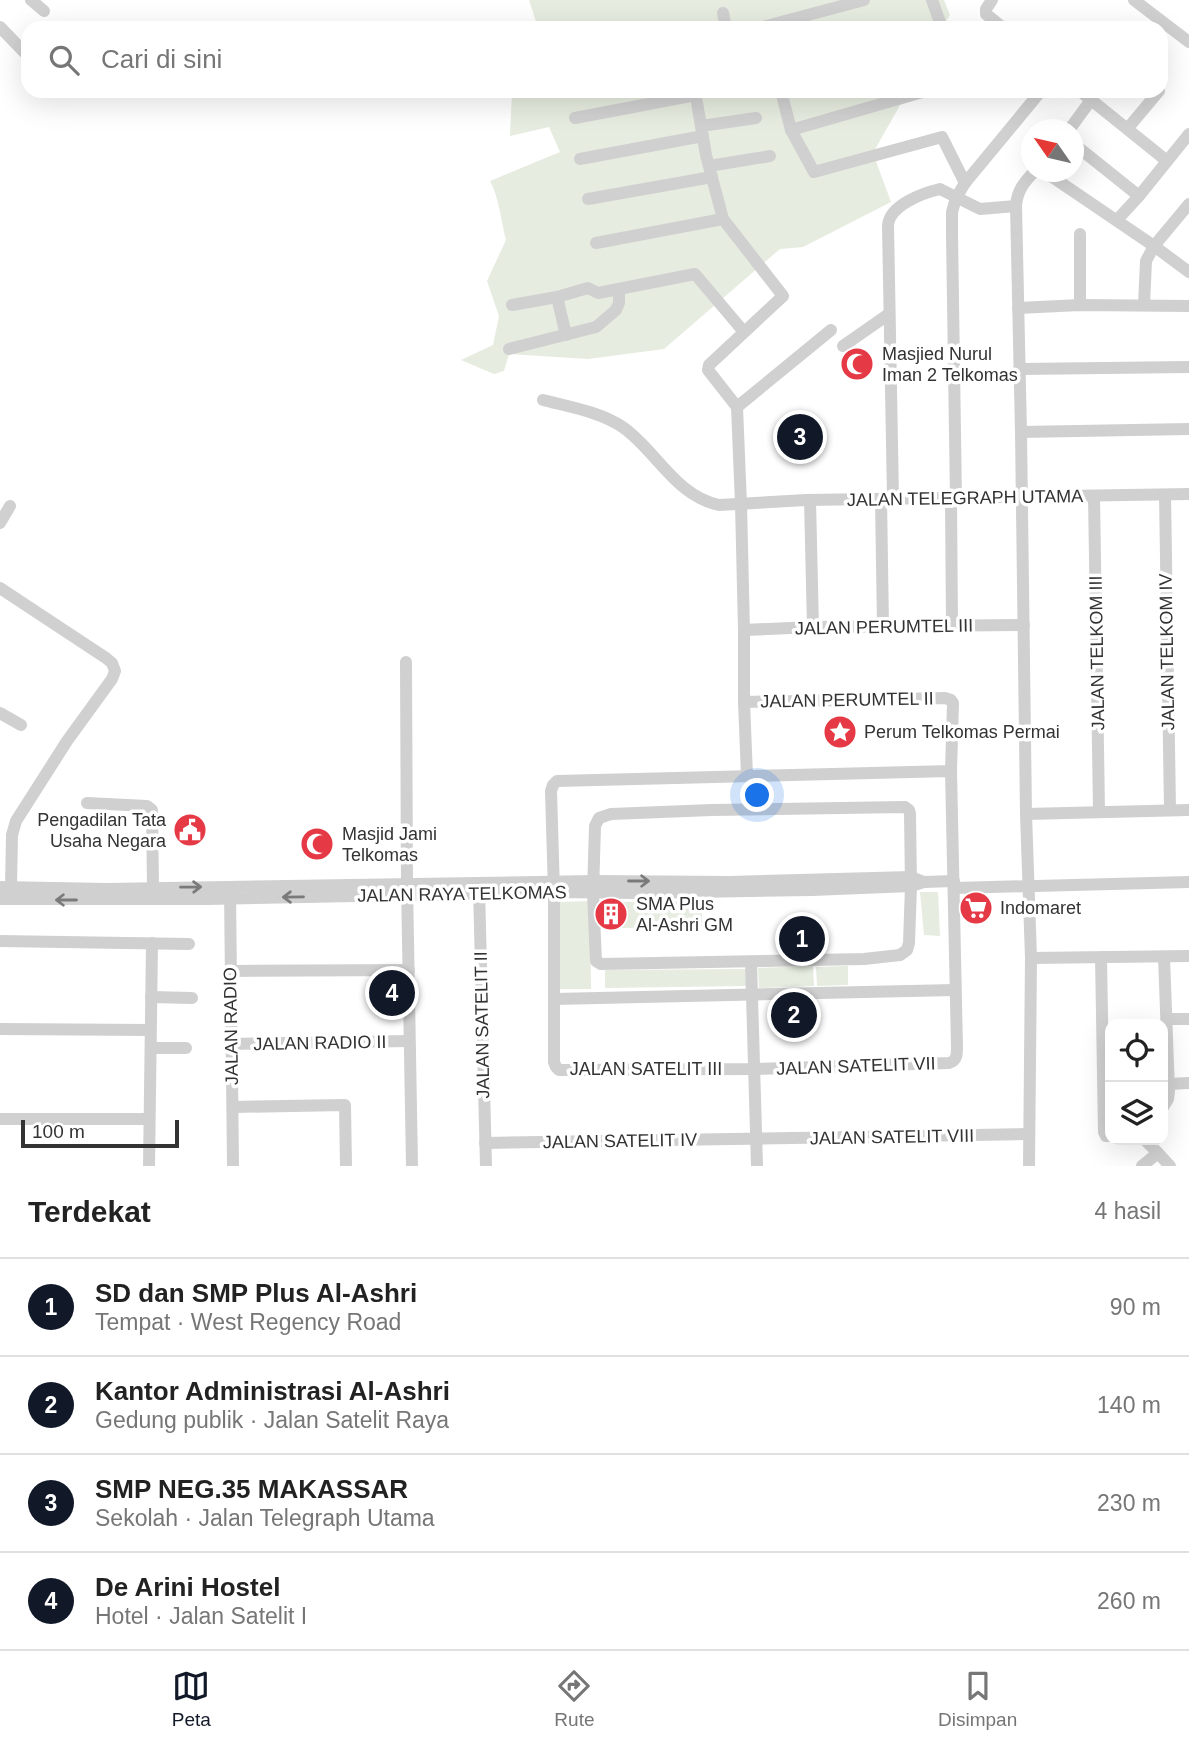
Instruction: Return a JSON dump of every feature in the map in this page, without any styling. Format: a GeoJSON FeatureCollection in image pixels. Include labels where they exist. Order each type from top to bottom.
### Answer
{"type":"FeatureCollection","features":[{"type":"Feature","properties":{"kind":"street"},"geometry":{"type":"LineString","coordinates":[[31,0],[44,11]]}},
{"type":"Feature","properties":{"kind":"street"},"geometry":{"type":"LineString","coordinates":[[785,21],[864,0]]}},
{"type":"Feature","properties":{"kind":"street"},"geometry":{"type":"LineString","coordinates":[[932,0],[940,21]]}},
{"type":"Feature","properties":{"kind":"street"},"geometry":{"type":"LineString","coordinates":[[992,0],[986,14],[994,21]]}},
{"type":"Feature","properties":{"kind":"street"},"geometry":{"type":"LineString","coordinates":[[1134,0],[1161,21]]}},
{"type":"Feature","properties":{"kind":"street"},"geometry":{"type":"LineString","coordinates":[[723,13],[725,21]]}},
{"type":"Feature","properties":{"kind":"street"},"geometry":{"type":"LineString","coordinates":[[0,27],[21,49]]}},
{"type":"Feature","properties":{"kind":"street"},"geometry":{"type":"LineString","coordinates":[[1168,27],[1189,43]]}},
{"type":"Feature","properties":{"kind":"street"},"geometry":{"type":"LineString","coordinates":[[575,117],[671,98]]}},
{"type":"Feature","properties":{"kind":"street"},"geometry":{"type":"LineString","coordinates":[[554,999],[955,990],[951,771],[747,776],[737,407],[708,370],[709,365],[783,296],[723,219],[710,172],[697,98]]}},
{"type":"Feature","properties":{"kind":"street"},"geometry":{"type":"LineString","coordinates":[[784,98],[791,130],[814,172],[942,137],[965,183]]}},
{"type":"Feature","properties":{"kind":"street"},"geometry":{"type":"LineString","coordinates":[[791,130],[902,98]]}},
{"type":"Feature","properties":{"kind":"street"},"geometry":{"type":"LineString","coordinates":[[952,625],[952,212],[965,183],[1035,98]]}},
{"type":"Feature","properties":{"kind":"street"},"geometry":{"type":"LineString","coordinates":[[1089,98],[1167,160]]}},
{"type":"Feature","properties":{"kind":"street"},"geometry":{"type":"LineString","coordinates":[[1128,128],[1153,98]]}},
{"type":"Feature","properties":{"kind":"street"},"geometry":{"type":"LineString","coordinates":[[1077,119],[1091,100]]}},
{"type":"Feature","properties":{"kind":"street"},"geometry":{"type":"LineString","coordinates":[[580,159],[756,118]]}},
{"type":"Feature","properties":{"kind":"street"},"geometry":{"type":"LineString","coordinates":[[1117,220],[1139,197],[1189,134]]}},
{"type":"Feature","properties":{"kind":"street"},"geometry":{"type":"LineString","coordinates":[[1084,153],[1139,197]]}},
{"type":"Feature","properties":{"kind":"street"},"geometry":{"type":"LineString","coordinates":[[588,199],[770,156]]}},
{"type":"Feature","properties":{"kind":"street"},"geometry":{"type":"LineString","coordinates":[[1025,182],[1017,195],[1016,206],[1026,814],[1031,958],[1029,1166]]}},
{"type":"Feature","properties":{"kind":"street"},"geometry":{"type":"LineString","coordinates":[[1060,182],[1189,272]]}},
{"type":"Feature","properties":{"kind":"street"},"geometry":{"type":"LineString","coordinates":[[883,626],[887,499],[889,216],[895,209],[940,189],[980,209],[1016,206]]}},
{"type":"Feature","properties":{"kind":"street"},"geometry":{"type":"LineString","coordinates":[[1144,305],[1145,266],[1150,252],[1189,204]]}},
{"type":"Feature","properties":{"kind":"street"},"geometry":{"type":"LineString","coordinates":[[596,243],[723,219]]}},
{"type":"Feature","properties":{"kind":"street"},"geometry":{"type":"LineString","coordinates":[[1080,234],[1080,305]]}},
{"type":"Feature","properties":{"kind":"street"},"geometry":{"type":"LineString","coordinates":[[512,306],[588,288],[598,293],[695,274],[744,332]]}},
{"type":"Feature","properties":{"kind":"street"},"geometry":{"type":"LineString","coordinates":[[509,349],[596,327],[615,310],[619,303],[619,289]]}},
{"type":"Feature","properties":{"kind":"street"},"geometry":{"type":"LineString","coordinates":[[556,297],[566,335]]}},
{"type":"Feature","properties":{"kind":"street"},"geometry":{"type":"LineString","coordinates":[[1017,308],[1080,305],[1189,306]]}},
{"type":"Feature","properties":{"kind":"street"},"geometry":{"type":"LineString","coordinates":[[843,346],[889,314]]}},
{"type":"Feature","properties":{"kind":"street"},"geometry":{"type":"LineString","coordinates":[[737,407],[831,330]]}},
{"type":"Feature","properties":{"kind":"street"},"geometry":{"type":"LineString","coordinates":[[1019,369],[1189,367]]}},
{"type":"Feature","properties":{"kind":"street","name":"JALAN TELEGRAPH UTAMA"},"geometry":{"type":"LineString","coordinates":[[543,400],[610,419],[644,445],[677,482],[702,501],[719,505],[810,500],[1189,494]]}},
{"type":"Feature","properties":{"kind":"street"},"geometry":{"type":"LineString","coordinates":[[1021,432],[1189,429]]}},
{"type":"Feature","properties":{"kind":"street","name":"JALAN TELKOM III"},"geometry":{"type":"LineString","coordinates":[[1094,495],[1099,811]]}},
{"type":"Feature","properties":{"kind":"street","name":"JALAN TELKOM IV"},"geometry":{"type":"LineString","coordinates":[[1165,495],[1170,810]]}},
{"type":"Feature","properties":{"kind":"street"},"geometry":{"type":"LineString","coordinates":[[810,500],[813,627]]}},
{"type":"Feature","properties":{"kind":"street"},"geometry":{"type":"LineString","coordinates":[[0,523],[10,506]]}},
{"type":"Feature","properties":{"kind":"street"},"geometry":{"type":"LineString","coordinates":[[0,588],[100,653],[111,662],[115,671],[16,821],[6,887]]}},
{"type":"Feature","properties":{"kind":"street","name":"JALAN PERUMTEL III"},"geometry":{"type":"LineString","coordinates":[[744,630],[1024,625]]}},
{"type":"Feature","properties":{"kind":"street"},"geometry":{"type":"LineString","coordinates":[[406,662],[412,1166]]}},
{"type":"Feature","properties":{"kind":"street","name":"JALAN PERUMTEL II"},"geometry":{"type":"LineString","coordinates":[[744,702],[945,698],[953,703],[951,771]]}},
{"type":"Feature","properties":{"kind":"street"},"geometry":{"type":"LineString","coordinates":[[0,713],[21,725]]}},
{"type":"Feature","properties":{"kind":"street","name":"JALAN SATELIT III"},"geometry":{"type":"LineString","coordinates":[[747,776],[557,781],[553,785],[554,1062],[559,1070],[753,1069]]}},
{"type":"Feature","properties":{"kind":"street"},"geometry":{"type":"LineString","coordinates":[[87,803],[147,806],[152,810],[153,887]]}},
{"type":"Feature","properties":{"kind":"street"},"geometry":{"type":"LineString","coordinates":[[905,807],[910,814],[915,882],[909,943],[907,950],[901,955],[864,959],[598,964],[595,958],[595,825],[598,818],[605,815],[712,810],[905,807]]}},
{"type":"Feature","properties":{"kind":"street"},"geometry":{"type":"LineString","coordinates":[[1026,814],[1189,810]]}},
{"type":"Feature","properties":{"kind":"street","name":"JALAN RAYA TELKOMAS"},"geometry":{"type":"LineString","coordinates":[[0,899],[106,894],[594,887],[730,882],[812,885],[915,882],[1028,886],[1189,882]]}},
{"type":"Feature","properties":{"kind":"street","name":"JALAN RAYA TELKOMAS"},"geometry":{"type":"LineString","coordinates":[[6,887],[106,894],[153,887],[230,893]]}},
{"type":"Feature","properties":{"kind":"street","name":"JALAN SATELIT II"},"geometry":{"type":"LineString","coordinates":[[479,889],[486,1166]]}},
{"type":"Feature","properties":{"kind":"street","name":"JALAN RADIO"},"geometry":{"type":"LineString","coordinates":[[230,893],[233,1166]]}},
{"type":"Feature","properties":{"kind":"street"},"geometry":{"type":"LineString","coordinates":[[0,941],[189,944]]}},
{"type":"Feature","properties":{"kind":"street"},"geometry":{"type":"LineString","coordinates":[[149,1166],[152,943]]}},
{"type":"Feature","properties":{"kind":"street"},"geometry":{"type":"LineString","coordinates":[[1031,958],[1189,956]]}},
{"type":"Feature","properties":{"kind":"street"},"geometry":{"type":"LineString","coordinates":[[1101,957],[1105,1133]]}},
{"type":"Feature","properties":{"kind":"street"},"geometry":{"type":"LineString","coordinates":[[1164,957],[1168,1019],[1168,1099]]}},
{"type":"Feature","properties":{"kind":"street"},"geometry":{"type":"LineString","coordinates":[[751,962],[757,1166]]}},
{"type":"Feature","properties":{"kind":"street"},"geometry":{"type":"LineString","coordinates":[[230,971],[409,970]]}},
{"type":"Feature","properties":{"kind":"street","name":"JALAN SATELIT VII"},"geometry":{"type":"LineString","coordinates":[[753,1069],[953,1062],[957,1047],[955,990]]}},
{"type":"Feature","properties":{"kind":"street"},"geometry":{"type":"LineString","coordinates":[[151,997],[192,998]]}},
{"type":"Feature","properties":{"kind":"street"},"geometry":{"type":"LineString","coordinates":[[1168,1019],[1189,1019]]}},
{"type":"Feature","properties":{"kind":"street"},"geometry":{"type":"LineString","coordinates":[[0,1029],[150,1030]]}},
{"type":"Feature","properties":{"kind":"street","name":"JALAN RADIO II"},"geometry":{"type":"LineString","coordinates":[[231,1044],[409,1041]]}},
{"type":"Feature","properties":{"kind":"street"},"geometry":{"type":"LineString","coordinates":[[152,1048],[186,1048]]}},
{"type":"Feature","properties":{"kind":"street"},"geometry":{"type":"LineString","coordinates":[[1169,1084],[1189,1083]]}},
{"type":"Feature","properties":{"kind":"street"},"geometry":{"type":"LineString","coordinates":[[233,1107],[345,1105],[346,1166]]}},
{"type":"Feature","properties":{"kind":"street"},"geometry":{"type":"LineString","coordinates":[[0,1119],[149,1119]]}},
{"type":"Feature","properties":{"kind":"street","name":"JALAN SATELIT VIII"},"geometry":{"type":"LineString","coordinates":[[755,1139],[1029,1134]]}},
{"type":"Feature","properties":{"kind":"street","name":"JALAN SATELIT IV"},"geometry":{"type":"LineString","coordinates":[[485,1143],[755,1139]]}},
{"type":"Feature","properties":{"kind":"street"},"geometry":{"type":"LineString","coordinates":[[1150,1145],[1170,1166]]}},
{"type":"Feature","properties":{"kind":"street"},"geometry":{"type":"LineString","coordinates":[[1142,1166],[1158,1153]]}},
{"type":"Feature","properties":{"kind":"shaded area"},"geometry":{"type":"Polygon","coordinates":[[[529,0],[944,0],[950,15],[946,21],[536,21],[529,0]]]}},
{"type":"Feature","properties":{"kind":"shaded area"},"geometry":{"type":"Polygon","coordinates":[[[512,98],[904,98],[873,153],[891,202],[803,247],[780,249],[664,349],[588,359],[509,354],[504,371],[494,374],[461,360],[493,345],[499,316],[487,281],[506,240],[498,202],[490,181],[560,152],[549,127],[510,136],[512,98]]]}},
{"type":"Feature","properties":{"kind":"shaded area"},"geometry":{"type":"Polygon","coordinates":[[[920,892],[938,892],[940,936],[924,935],[920,892]]]}},
{"type":"Feature","properties":{"kind":"shaded area"},"geometry":{"type":"Polygon","coordinates":[[[590,901],[591,989],[560,989],[559,902],[590,901]]]}},
{"type":"Feature","properties":{"kind":"shaded area"},"geometry":{"type":"Polygon","coordinates":[[[702,901],[702,927],[622,928],[622,902],[702,901]]]}},
{"type":"Feature","properties":{"kind":"shaded area"},"geometry":{"type":"Polygon","coordinates":[[[813,966],[814,986],[759,988],[758,968],[813,966]]]}},
{"type":"Feature","properties":{"kind":"shaded area"},"geometry":{"type":"Polygon","coordinates":[[[848,966],[848,985],[817,986],[816,967],[848,966]]]}},
{"type":"Feature","properties":{"kind":"shaded area"},"geometry":{"type":"Polygon","coordinates":[[[747,969],[747,986],[605,988],[605,970],[747,969]]]}},
{"type":"Feature","properties":{"kind":"place","name":"Masjied Nurul Iman 2 Telkomas"},"geometry":{"type":"Point","coordinates":[857,364]}},
{"type":"Feature","properties":{"kind":"place","name":"SMP NEG.35 MAKASSAR"},"geometry":{"type":"Point","coordinates":[800,437]}},
{"type":"Feature","properties":{"kind":"place","name":"Perum Telkomas Permai"},"geometry":{"type":"Point","coordinates":[840,732]}},
{"type":"Feature","properties":{"kind":"place","name":"Pengadilan Tata Usaha Negara"},"geometry":{"type":"Point","coordinates":[190,830]}},
{"type":"Feature","properties":{"kind":"place","name":"Masjid Jami Telkomas"},"geometry":{"type":"Point","coordinates":[317,844]}},
{"type":"Feature","properties":{"kind":"place","name":"Indomaret"},"geometry":{"type":"Point","coordinates":[976,908]}},
{"type":"Feature","properties":{"kind":"place","name":"SMA Plus Al-Ashri GM"},"geometry":{"type":"Point","coordinates":[611,914]}},
{"type":"Feature","properties":{"kind":"place","name":"SD dan SMP Plus Al-Ashri"},"geometry":{"type":"Point","coordinates":[802,939]}},
{"type":"Feature","properties":{"kind":"place","name":"De Arini Hostel"},"geometry":{"type":"Point","coordinates":[392,993]}},
{"type":"Feature","properties":{"kind":"place","name":"Kantor Administrasi Al-Ashri"},"geometry":{"type":"Point","coordinates":[794,1015]}}]}
